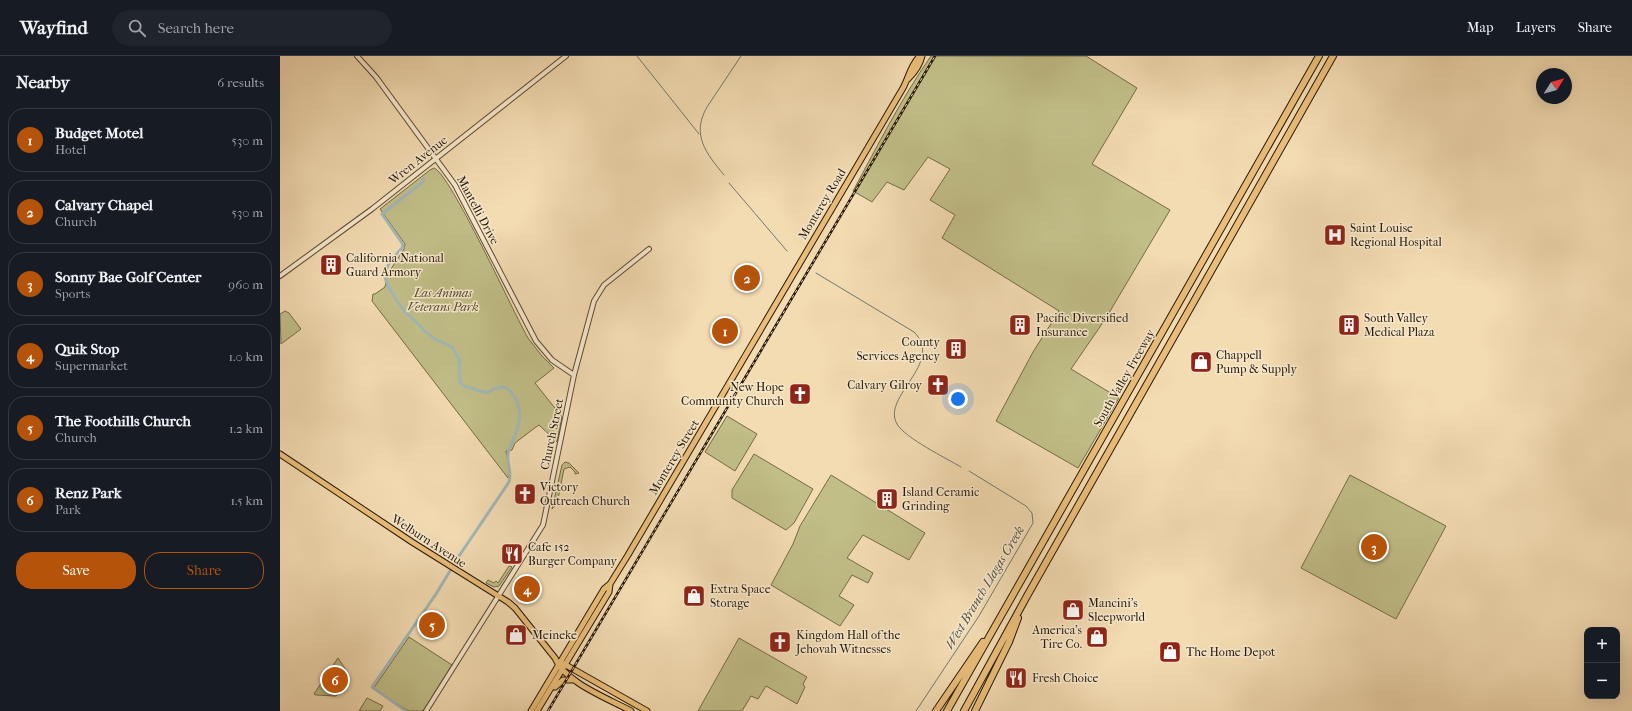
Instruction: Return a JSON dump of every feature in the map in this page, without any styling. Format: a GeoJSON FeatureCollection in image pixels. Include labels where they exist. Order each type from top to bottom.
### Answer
{"type":"FeatureCollection","features":[{"type":"Feature","properties":{"kind":"highway"},"geometry":{"type":"LineString","coordinates":[[1282,121],[1314,56]]}},
{"type":"Feature","properties":{"kind":"highway","name":"South Valley Freeway"},"geometry":{"type":"LineString","coordinates":[[948,711],[1319,56]]}},
{"type":"Feature","properties":{"kind":"highway","name":"South Valley Freeway"},"geometry":{"type":"LineString","coordinates":[[964,711],[1026,596],[1333,56]]}},
{"type":"Feature","properties":{"kind":"highway"},"geometry":{"type":"LineString","coordinates":[[975,711],[1009,642],[1026,596]]}},
{"type":"Feature","properties":{"kind":"highway"},"geometry":{"type":"LineString","coordinates":[[936,711],[984,640],[993,630]]}},
{"type":"Feature","properties":{"kind":"main road","name":"Monterey Road"},"geometry":{"type":"LineString","coordinates":[[753,340],[907,79],[914,73],[921,62],[921,56]]}},
{"type":"Feature","properties":{"kind":"main road","name":"Monterey Street"},"geometry":{"type":"LineString","coordinates":[[537,711],[549,693],[562,666],[604,590],[610,584],[753,340]]}},
{"type":"Feature","properties":{"kind":"main road","name":"Welburn Avenue"},"geometry":{"type":"LineString","coordinates":[[280,454],[516,608],[562,666]]}},
{"type":"Feature","properties":{"kind":"main road","name":"Monterey Street"},"geometry":{"type":"LineString","coordinates":[[531,711],[562,666]]}},
{"type":"Feature","properties":{"kind":"main road"},"geometry":{"type":"LineString","coordinates":[[562,666],[573,680],[631,711]]}},
{"type":"Feature","properties":{"kind":"main road"},"geometry":{"type":"LineString","coordinates":[[562,666],[647,711]]}},
{"type":"Feature","properties":{"kind":"main road"},"geometry":{"type":"LineString","coordinates":[[549,693],[561,681],[573,680]]}},
{"type":"Feature","properties":{"kind":"street","name":"Mantelli Drive"},"geometry":{"type":"LineString","coordinates":[[357,56],[376,77],[458,190],[532,334],[552,360],[574,375]]}},
{"type":"Feature","properties":{"kind":"street","name":"Wren Avenue"},"geometry":{"type":"LineString","coordinates":[[280,276],[351,225],[566,56]]}},
{"type":"Feature","properties":{"kind":"street","name":"Church Street"},"geometry":{"type":"LineString","coordinates":[[426,711],[543,525],[574,375],[590,310],[600,290],[608,281],[649,249]]}},
{"type":"Feature","properties":{"kind":"green space"},"geometry":{"type":"Polygon","coordinates":[[[931,56],[1086,56],[1137,88],[1092,164],[1170,210],[1106,318],[1071,369],[1119,398],[1078,468],[996,421],[1033,352],[1059,311],[942,238],[955,215],[930,200],[950,169],[928,157],[904,190],[887,182],[872,202],[853,191],[900,105],[931,56]]]}},
{"type":"Feature","properties":{"kind":"green space","name":"Las Animas Veterans Park"},"geometry":{"type":"Polygon","coordinates":[[[434,168],[442,176],[467,218],[528,338],[542,356],[554,368],[535,383],[562,417],[557,442],[539,425],[536,427],[515,443],[512,450],[506,451],[510,473],[508,478],[372,301],[373,294],[385,287],[387,275],[404,249],[405,244],[380,209],[434,168]]]}},
{"type":"Feature","properties":{"kind":"green space"},"geometry":{"type":"Polygon","coordinates":[[[285,311],[289,313],[301,329],[281,344],[280,314],[285,311]]]}},
{"type":"Feature","properties":{"kind":"green space"},"geometry":{"type":"Polygon","coordinates":[[[727,416],[757,434],[735,471],[705,452],[727,416]]]}},
{"type":"Feature","properties":{"kind":"green space"},"geometry":{"type":"Polygon","coordinates":[[[754,454],[813,489],[794,523],[786,530],[732,498],[732,490],[754,454]]]}},
{"type":"Feature","properties":{"kind":"green space"},"geometry":{"type":"Polygon","coordinates":[[[565,462],[569,463],[579,473],[575,474],[570,467],[564,469],[557,504],[552,509],[562,465],[565,462]]]}},
{"type":"Feature","properties":{"kind":"green space"},"geometry":{"type":"Polygon","coordinates":[[[831,475],[925,533],[909,560],[863,535],[847,558],[873,573],[868,583],[852,575],[839,596],[854,605],[840,626],[771,585],[793,544],[800,526],[831,475]]]}},
{"type":"Feature","properties":{"kind":"green space"},"geometry":{"type":"Polygon","coordinates":[[[1350,475],[1446,526],[1396,619],[1301,568],[1350,475]]]}},
{"type":"Feature","properties":{"kind":"green space"},"geometry":{"type":"Polygon","coordinates":[[[509,566],[512,567],[499,586],[494,587],[486,583],[488,580],[494,583],[496,581],[498,583],[509,566]]]}},
{"type":"Feature","properties":{"kind":"green space"},"geometry":{"type":"Polygon","coordinates":[[[409,637],[452,665],[423,711],[409,711],[373,689],[409,637]]]}},
{"type":"Feature","properties":{"kind":"green space"},"geometry":{"type":"Polygon","coordinates":[[[739,638],[807,677],[803,684],[805,687],[797,704],[766,686],[758,699],[751,696],[742,711],[698,711],[739,638]]]}},
{"type":"Feature","properties":{"kind":"green space"},"geometry":{"type":"Polygon","coordinates":[[[338,658],[348,673],[344,686],[336,696],[314,694],[338,658]]]}},
{"type":"Feature","properties":{"kind":"green space"},"geometry":{"type":"Polygon","coordinates":[[[367,698],[383,706],[380,711],[359,711],[367,698]]]}},
{"type":"Feature","properties":{"kind":"waterway"},"geometry":{"type":"LineString","coordinates":[[637,56],[699,134]]}},
{"type":"Feature","properties":{"kind":"waterway","name":"West Branch Llagas Creek"},"geometry":{"type":"LineString","coordinates":[[724,175],[706,151],[700,126],[702,117],[707,107],[741,56]]}},
{"type":"Feature","properties":{"kind":"waterway"},"geometry":{"type":"LineString","coordinates":[[407,314],[393,295],[385,278],[385,273],[388,266],[395,255],[403,247],[402,243],[382,214],[424,181],[423,179]]}},
{"type":"Feature","properties":{"kind":"waterway","name":"West Branch Llagas Creek"},"geometry":{"type":"LineString","coordinates":[[729,183],[787,251]]}},
{"type":"Feature","properties":{"kind":"waterway","name":"West Branch Llagas Creek"},"geometry":{"type":"LineString","coordinates":[[816,273],[914,332],[922,344],[922,356],[918,367],[897,402],[894,413],[897,424],[908,435],[961,467]]}},
{"type":"Feature","properties":{"kind":"waterway"},"geometry":{"type":"LineString","coordinates":[[409,315],[427,333],[437,340],[452,347],[459,359],[460,382],[464,386],[487,393],[503,387],[511,392],[518,404],[520,416],[519,422],[508,453],[510,475],[509,482],[455,562]]}},
{"type":"Feature","properties":{"kind":"waterway","name":"West Branch Llagas Creek"},"geometry":{"type":"LineString","coordinates":[[916,711],[979,616],[1033,523],[1032,513],[1026,506],[969,471]]}},
{"type":"Feature","properties":{"kind":"waterway"},"geometry":{"type":"LineString","coordinates":[[406,711],[372,687],[436,594],[450,571]]}},
{"type":"Feature","properties":{"kind":"railway"},"geometry":{"type":"LineString","coordinates":[[548,711],[935,56]]}},
{"type":"Feature","properties":{"kind":"place","name":"Saint Louise Regional Hospital"},"geometry":{"type":"Point","coordinates":[1335,235]}},
{"type":"Feature","properties":{"kind":"place","name":"California National Guard Armory"},"geometry":{"type":"Point","coordinates":[331,265]}},
{"type":"Feature","properties":{"kind":"place","name":"Calvary Chapel"},"geometry":{"type":"Point","coordinates":[747,278]}},
{"type":"Feature","properties":{"kind":"place","name":"Pacific Diversified Insurance"},"geometry":{"type":"Point","coordinates":[1020,325]}},
{"type":"Feature","properties":{"kind":"place","name":"South Valley Medical Plaza"},"geometry":{"type":"Point","coordinates":[1349,325]}},
{"type":"Feature","properties":{"kind":"place","name":"Budget Motel"},"geometry":{"type":"Point","coordinates":[725,331]}},
{"type":"Feature","properties":{"kind":"place","name":"County Services Agency"},"geometry":{"type":"Point","coordinates":[956,349]}},
{"type":"Feature","properties":{"kind":"place","name":"Chappell Pump & Supply"},"geometry":{"type":"Point","coordinates":[1201,362]}},
{"type":"Feature","properties":{"kind":"place","name":"Calvary Gilroy"},"geometry":{"type":"Point","coordinates":[938,385]}},
{"type":"Feature","properties":{"kind":"place","name":"New Hope Community Church"},"geometry":{"type":"Point","coordinates":[800,394]}},
{"type":"Feature","properties":{"kind":"place","name":"Victory Outreach Church"},"geometry":{"type":"Point","coordinates":[525,494]}},
{"type":"Feature","properties":{"kind":"place","name":"Island Ceramic Grinding"},"geometry":{"type":"Point","coordinates":[887,499]}},
{"type":"Feature","properties":{"kind":"place","name":"Sonny Bae Golf Center"},"geometry":{"type":"Point","coordinates":[1374,547]}},
{"type":"Feature","properties":{"kind":"place","name":"Cafe 152 Burger Company"},"geometry":{"type":"Point","coordinates":[512,554]}},
{"type":"Feature","properties":{"kind":"place","name":"Quik Stop"},"geometry":{"type":"Point","coordinates":[527,589]}},
{"type":"Feature","properties":{"kind":"place","name":"Extra Space Storage"},"geometry":{"type":"Point","coordinates":[694,596]}},
{"type":"Feature","properties":{"kind":"place","name":"Mancini's Sleepworld"},"geometry":{"type":"Point","coordinates":[1073,610]}},
{"type":"Feature","properties":{"kind":"place","name":"The Foothills Church"},"geometry":{"type":"Point","coordinates":[432,625]}},
{"type":"Feature","properties":{"kind":"place","name":"Meineke"},"geometry":{"type":"Point","coordinates":[516,635]}},
{"type":"Feature","properties":{"kind":"place","name":"America's Tire Co."},"geometry":{"type":"Point","coordinates":[1097,637]}},
{"type":"Feature","properties":{"kind":"place","name":"Kingdom Hall of the Jehovah Witnesses"},"geometry":{"type":"Point","coordinates":[780,642]}},
{"type":"Feature","properties":{"kind":"place","name":"The Home Depot"},"geometry":{"type":"Point","coordinates":[1170,652]}},
{"type":"Feature","properties":{"kind":"place","name":"Fresh Choice"},"geometry":{"type":"Point","coordinates":[1016,678]}},
{"type":"Feature","properties":{"kind":"place","name":"Renz Park"},"geometry":{"type":"Point","coordinates":[335,680]}}]}
